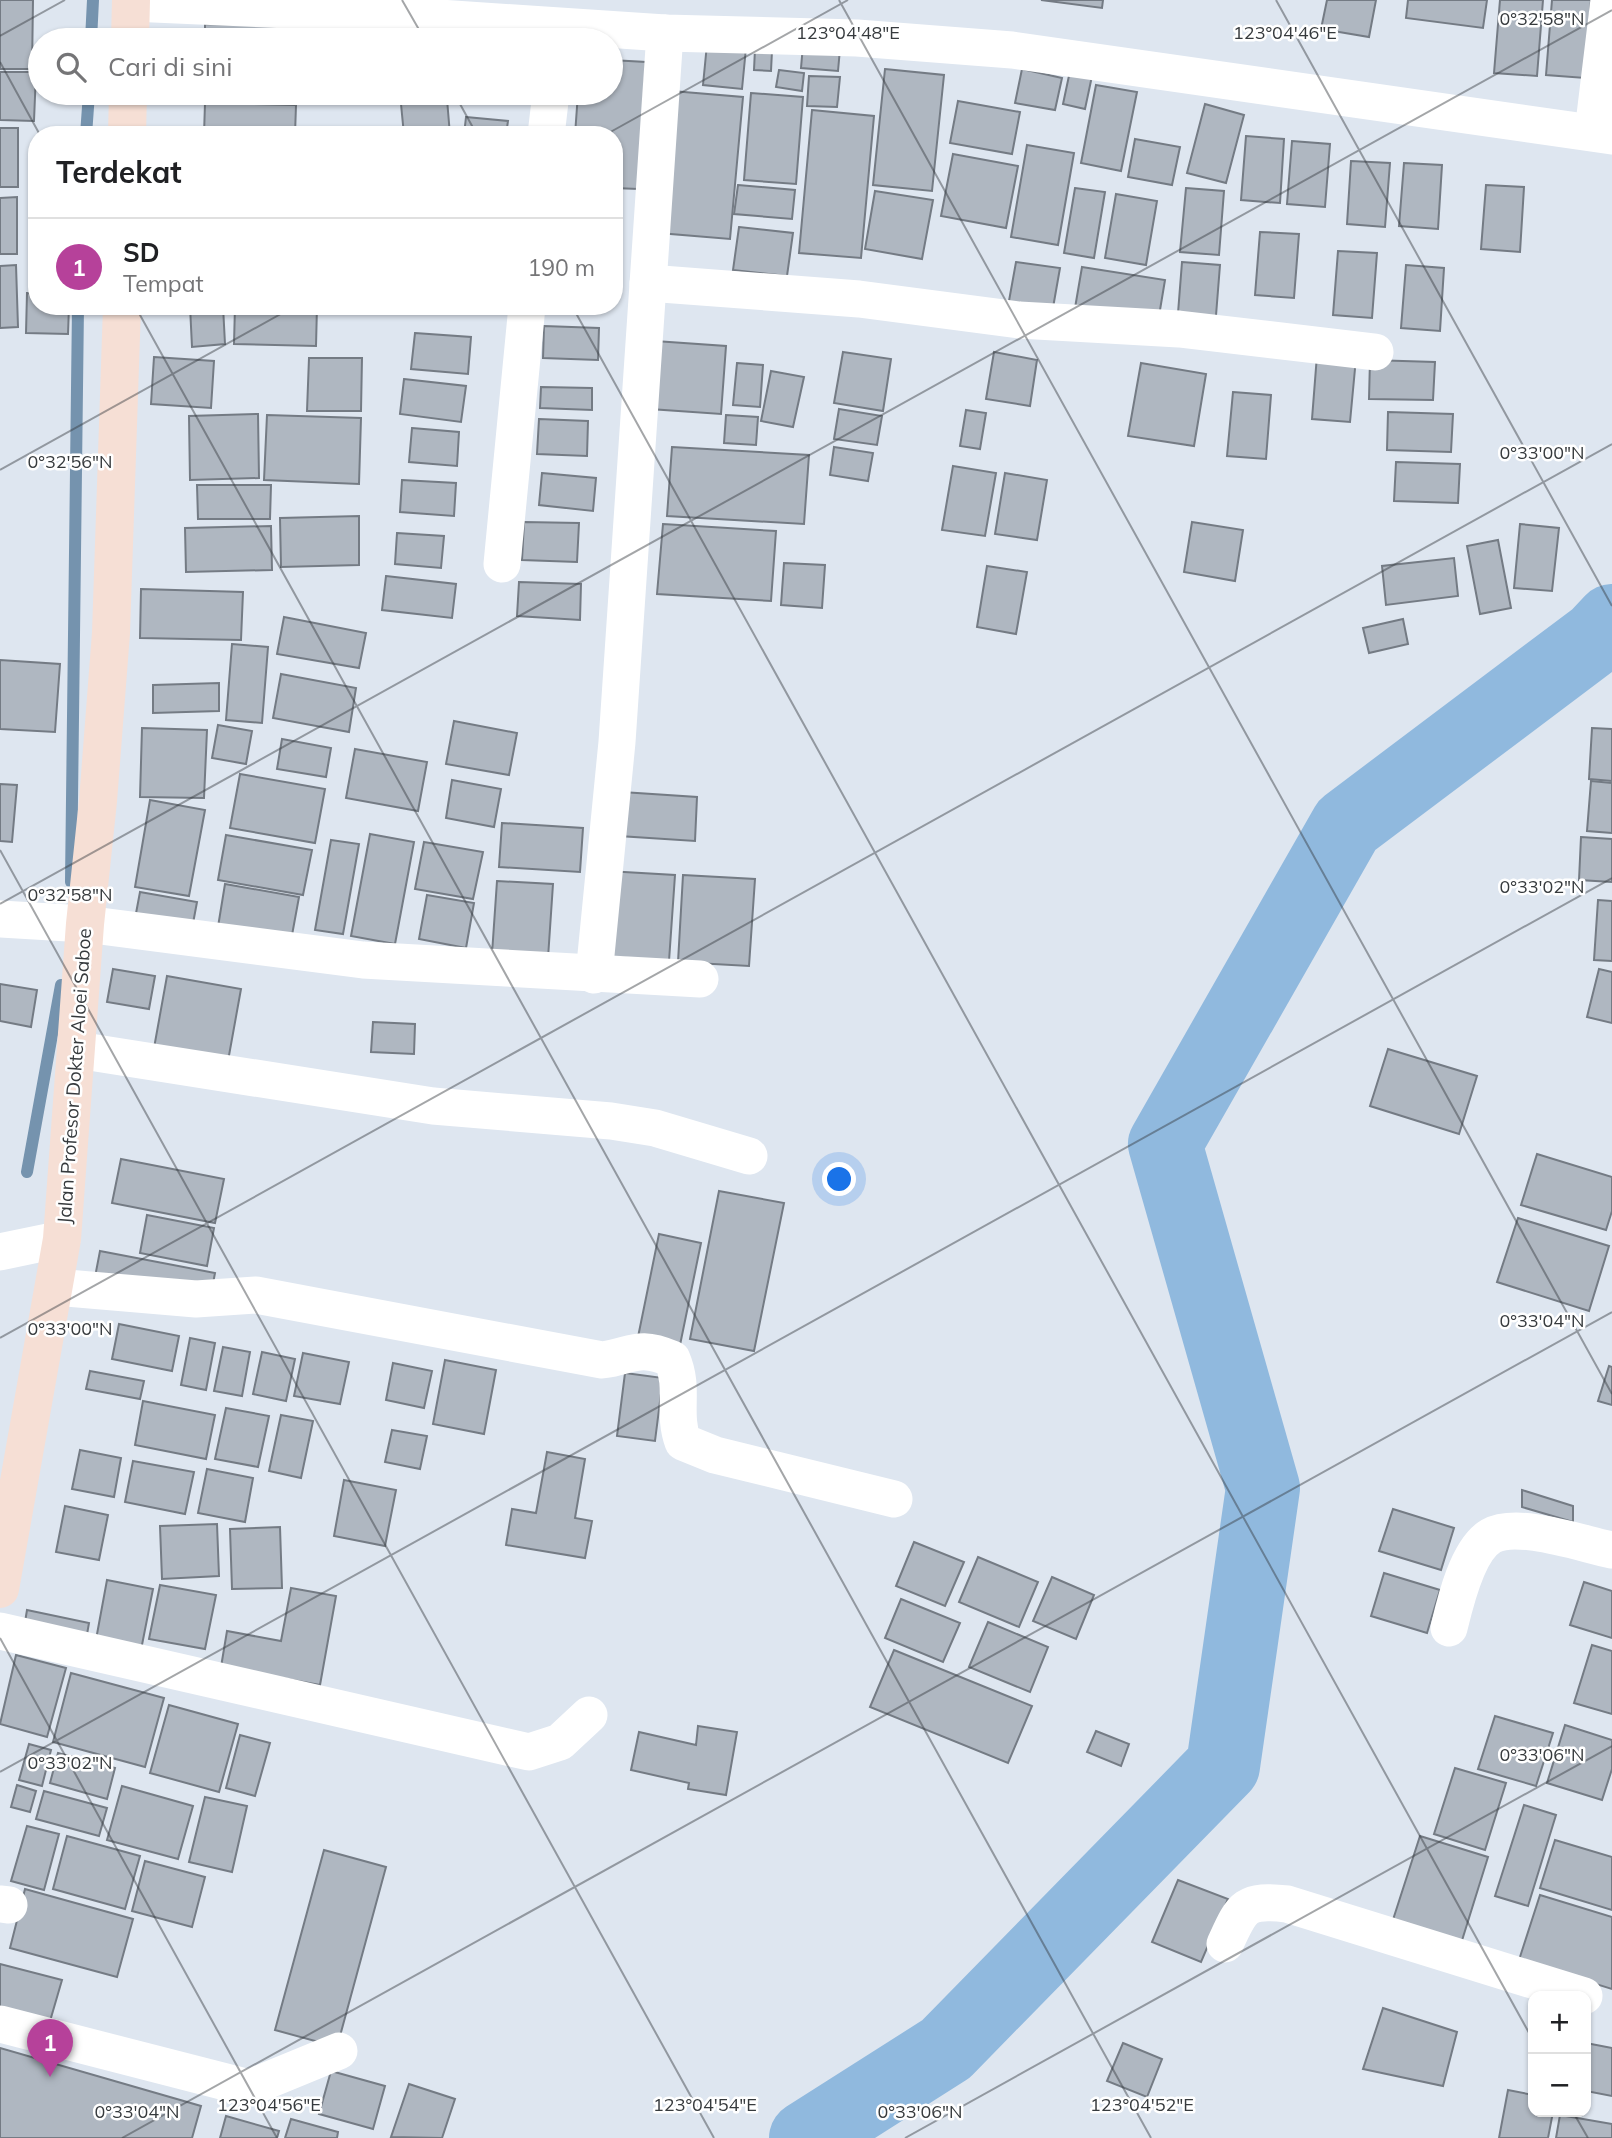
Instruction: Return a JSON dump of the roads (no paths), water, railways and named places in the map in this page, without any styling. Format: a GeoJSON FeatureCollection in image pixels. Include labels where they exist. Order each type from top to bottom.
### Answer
{"type":"FeatureCollection","features":[{"type":"Feature","properties":{"kind":"street"},"geometry":{"type":"LineString","coordinates":[[623,33],[856,38],[1012,50],[1603,134],[1609,0]]}},
{"type":"Feature","properties":{"kind":"street"},"geometry":{"type":"LineString","coordinates":[[130,28],[131,1],[379,14],[504,28]]}},
{"type":"Feature","properties":{"kind":"street"},"geometry":{"type":"LineString","coordinates":[[594,975],[617,742],[665,33]]}},
{"type":"Feature","properties":{"kind":"street"},"geometry":{"type":"LineString","coordinates":[[127,126],[128,105]]}},
{"type":"Feature","properties":{"kind":"street"},"geometry":{"type":"LineString","coordinates":[[547,126],[550,105]]}},
{"type":"Feature","properties":{"kind":"street"},"geometry":{"type":"LineString","coordinates":[[648,283],[859,299],[1019,320],[1179,330],[1375,352]]}},
{"type":"Feature","properties":{"kind":"street","name":"Jalan Profesor Dokter Aloei Saboe"},"geometry":{"type":"LineString","coordinates":[[0,1589],[62,1239],[85,924],[99,801],[111,633],[122,315]]}},
{"type":"Feature","properties":{"kind":"street"},"geometry":{"type":"LineString","coordinates":[[502,564],[526,315]]}},
{"type":"Feature","properties":{"kind":"street"},"geometry":{"type":"LineString","coordinates":[[0,919],[85,924],[363,960],[700,979]]}},
{"type":"Feature","properties":{"kind":"street"},"geometry":{"type":"LineString","coordinates":[[77,1050],[433,1106],[644,1126],[749,1156]]}},
{"type":"Feature","properties":{"kind":"street"},"geometry":{"type":"LineString","coordinates":[[0,1252],[62,1239]]}},
{"type":"Feature","properties":{"kind":"street"},"geometry":{"type":"LineString","coordinates":[[55,1287],[196,1299],[257,1295],[602,1360],[624,1353],[659,1353],[672,1359],[680,1378],[678,1418],[683,1442],[715,1455],[894,1499]]}},
{"type":"Feature","properties":{"kind":"street"},"geometry":{"type":"LineString","coordinates":[[1449,1628],[1460,1586],[1476,1554],[1490,1537],[1515,1530],[1612,1550]]}},
{"type":"Feature","properties":{"kind":"street"},"geometry":{"type":"LineString","coordinates":[[0,1631],[529,1752],[559,1742],[589,1715]]}},
{"type":"Feature","properties":{"kind":"street"},"geometry":{"type":"LineString","coordinates":[[1225,1944],[1239,1914],[1248,1904],[1262,1901],[1287,1904],[1569,1991]]}},
{"type":"Feature","properties":{"kind":"street"},"geometry":{"type":"LineString","coordinates":[[1591,1998],[1612,2004]]}},
{"type":"Feature","properties":{"kind":"street"},"geometry":{"type":"LineString","coordinates":[[0,2024],[249,2088],[339,2051]]}},
{"type":"Feature","properties":{"kind":"waterway"},"geometry":{"type":"LineString","coordinates":[[92,28],[93,0]]}},
{"type":"Feature","properties":{"kind":"waterway"},"geometry":{"type":"LineString","coordinates":[[87,126],[88,105]]}},
{"type":"Feature","properties":{"kind":"waterway"},"geometry":{"type":"LineString","coordinates":[[71,882],[78,315]]}},
{"type":"Feature","properties":{"kind":"waterway"},"geometry":{"type":"LineString","coordinates":[[806,2138],[946,2049],[1223,1766],[1263,1488],[1165,1144],[1347,825],[1597,637],[1612,621]]}},
{"type":"Feature","properties":{"kind":"waterway"},"geometry":{"type":"LineString","coordinates":[[27,1172],[61,985]]}},
{"type":"Feature","properties":{"kind":"place","name":"SD"},"geometry":{"type":"Point","coordinates":[50,2077]}}]}
